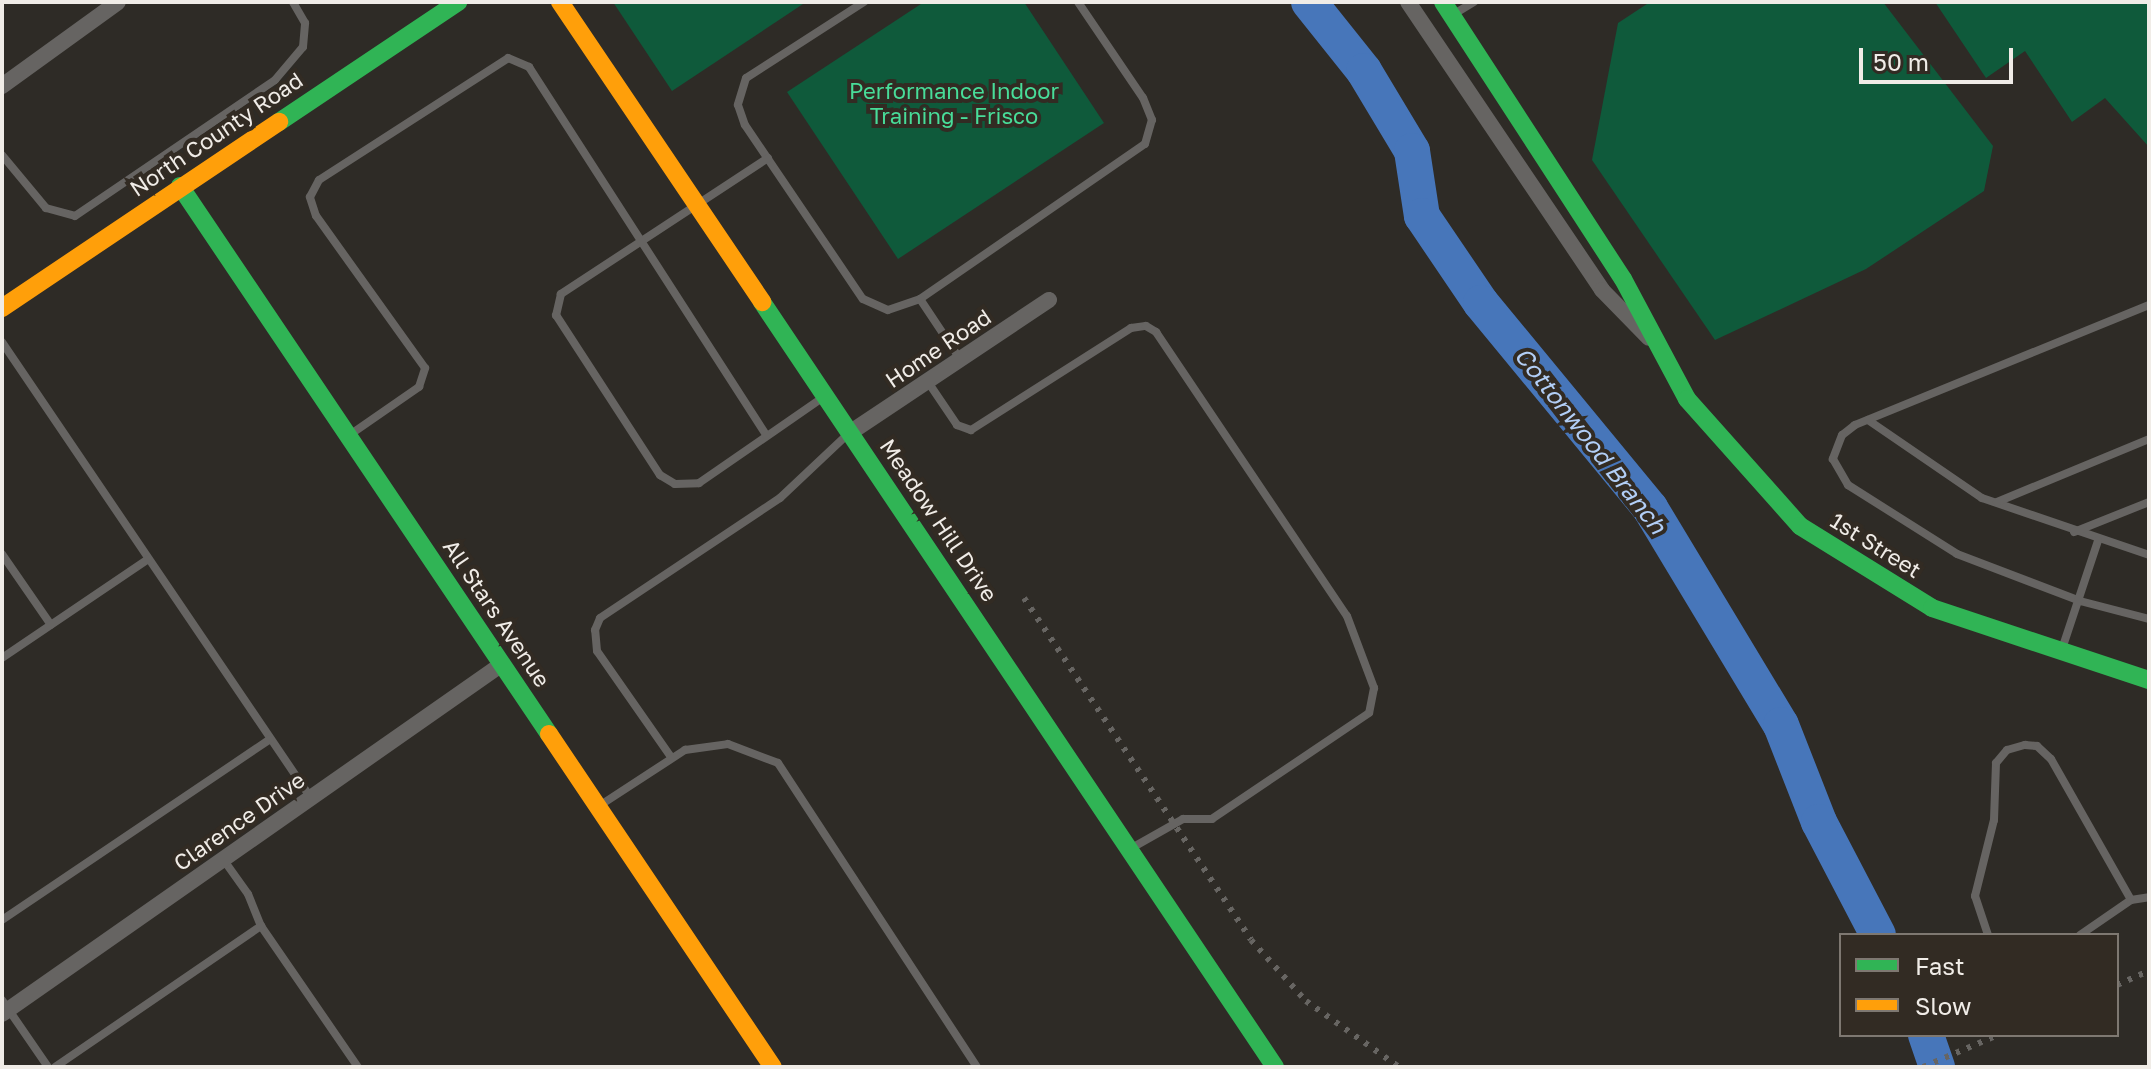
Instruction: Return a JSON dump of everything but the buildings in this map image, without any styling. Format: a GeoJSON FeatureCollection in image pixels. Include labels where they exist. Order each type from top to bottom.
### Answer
{"type":"FeatureCollection","features":[{"type":"Feature","properties":{"kind":"street","name":"North County Road"},"geometry":{"type":"LineString","coordinates":[[2,308],[458,2]]}},
{"type":"Feature","properties":{"kind":"street","name":"Meadow Hill Drive"},"geometry":{"type":"LineString","coordinates":[[560,2],[1275,1067]]}},
{"type":"Feature","properties":{"kind":"street","name":"1st Street"},"geometry":{"type":"LineString","coordinates":[[1408,2],[1602,290],[1654,344]]}},
{"type":"Feature","properties":{"kind":"street"},"geometry":{"type":"LineString","coordinates":[[2,85],[119,4]]}},
{"type":"Feature","properties":{"kind":"street","name":"1st Street"},"geometry":{"type":"LineString","coordinates":[[1447,9],[1623,279],[1654,344],[1687,399],[1800,526],[1932,608],[2060,654],[2149,680]]}},
{"type":"Feature","properties":{"kind":"street"},"geometry":{"type":"LineString","coordinates":[[1428,33],[1447,9]]}},
{"type":"Feature","properties":{"kind":"street","name":"All Stars Avenue"},"geometry":{"type":"LineString","coordinates":[[180,186],[773,1067]]}},
{"type":"Feature","properties":{"kind":"street","name":"Home Road"},"geometry":{"type":"LineString","coordinates":[[851,432],[1049,300]]}},
{"type":"Feature","properties":{"kind":"street","name":"Clarence Drive"},"geometry":{"type":"LineString","coordinates":[[4,1008],[502,664]]}},
{"type":"Feature","properties":{"kind":"lane"},"geometry":{"type":"LineString","coordinates":[[2,155],[46,208],[75,216],[275,80],[303,47],[305,23],[293,2]]}},
{"type":"Feature","properties":{"kind":"lane"},"geometry":{"type":"LineString","coordinates":[[864,2],[740,87],[738,105],[745,125],[863,299],[888,310],[920,299],[1145,144],[1152,120],[1143,98],[1078,2]]}},
{"type":"Feature","properties":{"kind":"lane"},"geometry":{"type":"LineString","coordinates":[[1447,9],[1474,2]]}},
{"type":"Feature","properties":{"kind":"lane"},"geometry":{"type":"LineString","coordinates":[[348,435],[419,387],[425,368],[316,216],[310,197],[319,180],[491,64],[508,58],[529,67],[766,435]]}},
{"type":"Feature","properties":{"kind":"lane"},"geometry":{"type":"LineString","coordinates":[[768,158],[561,294],[556,305],[562,330],[660,475],[675,484],[699,483],[826,395]]}},
{"type":"Feature","properties":{"kind":"lane"},"geometry":{"type":"LineString","coordinates":[[920,299],[960,359]]}},
{"type":"Feature","properties":{"kind":"lane"},"geometry":{"type":"LineString","coordinates":[[2149,305],[1868,420],[1842,435],[1834,447],[1833,459],[1848,485],[1957,554],[2080,601],[2149,619]]}},
{"type":"Feature","properties":{"kind":"lane"},"geometry":{"type":"LineString","coordinates":[[927,381],[957,425],[971,430],[1131,328],[1146,326],[1156,332],[1347,616],[1374,688],[1376,700],[1369,713],[1212,819],[1183,819],[1130,849]]}},
{"type":"Feature","properties":{"kind":"lane"},"geometry":{"type":"LineString","coordinates":[[2,342],[311,798]]}},
{"type":"Feature","properties":{"kind":"lane"},"geometry":{"type":"LineString","coordinates":[[1868,420],[1996,503],[2098,541],[2149,555]]}},
{"type":"Feature","properties":{"kind":"lane"},"geometry":{"type":"LineString","coordinates":[[671,757],[597,651],[595,630],[600,618],[780,498],[851,432]]}},
{"type":"Feature","properties":{"kind":"lane"},"geometry":{"type":"LineString","coordinates":[[1996,503],[2149,439]]}},
{"type":"Feature","properties":{"kind":"lane"},"geometry":{"type":"LineString","coordinates":[[2074,532],[2149,502]]}},
{"type":"Feature","properties":{"kind":"lane"},"geometry":{"type":"LineString","coordinates":[[2060,654],[2098,541]]}},
{"type":"Feature","properties":{"kind":"lane"},"geometry":{"type":"LineString","coordinates":[[2,554],[51,625]]}},
{"type":"Feature","properties":{"kind":"lane"},"geometry":{"type":"LineString","coordinates":[[2,658],[148,559]]}},
{"type":"Feature","properties":{"kind":"lane"},"geometry":{"type":"LineString","coordinates":[[2,920],[270,739]]}},
{"type":"Feature","properties":{"kind":"lane"},"geometry":{"type":"LineString","coordinates":[[598,807],[671,757],[728,744],[778,763],[977,1067]]}},
{"type":"Feature","properties":{"kind":"lane"},"geometry":{"type":"LineString","coordinates":[[1987,933],[1975,896],[1994,820],[1996,763],[2016,748],[2037,746],[2051,759],[2131,900]]}},
{"type":"Feature","properties":{"kind":"lane"},"geometry":{"type":"LineString","coordinates":[[223,859],[248,894],[261,926],[358,1067]]}},
{"type":"Feature","properties":{"kind":"lane"},"geometry":{"type":"LineString","coordinates":[[2083,933],[2131,900],[2149,897]]}},
{"type":"Feature","properties":{"kind":"lane"},"geometry":{"type":"LineString","coordinates":[[55,1067],[261,926]]}},
{"type":"Feature","properties":{"kind":"lane"},"geometry":{"type":"LineString","coordinates":[[4,1008],[48,1067]]}},
{"type":"Feature","properties":{"kind":"green space"},"geometry":{"type":"Polygon","coordinates":[[[613,2],[806,2],[672,91],[613,2]]]}},
{"type":"Feature","properties":{"kind":"green space","name":"Performance Indoor Training - Frisco"},"geometry":{"type":"Polygon","coordinates":[[[924,2],[1024,2],[1104,123],[898,259],[787,92],[924,2]]]}},
{"type":"Feature","properties":{"kind":"green space"},"geometry":{"type":"Polygon","coordinates":[[[1650,2],[1883,2],[1993,146],[1984,191],[1866,269],[1715,340],[1592,160],[1618,23],[1650,2]]]}},
{"type":"Feature","properties":{"kind":"green space"},"geometry":{"type":"Polygon","coordinates":[[[1935,2],[2149,2],[2149,147],[2105,98],[2072,122],[2025,51],[1986,78],[1935,2]]]}},
{"type":"Feature","properties":{"kind":"waterway","name":"Cottonwood Branch"},"geometry":{"type":"LineString","coordinates":[[1309,2],[1364,71],[1412,151],[1422,216],[1481,303],[1650,508],[1781,725],[1819,822],[1877,933]]}},
{"type":"Feature","properties":{"kind":"waterway","name":"Cottonwood Branch"},"geometry":{"type":"LineString","coordinates":[[1927,1037],[1937,1067]]}},
{"type":"Feature","properties":{"kind":"railway"},"geometry":{"type":"LineString","coordinates":[[1024,598],[1251,940],[1306,1001],[1399,1067]]}},
{"type":"Feature","properties":{"kind":"railway"},"geometry":{"type":"LineString","coordinates":[[2119,984],[2149,971]]}},
{"type":"Feature","properties":{"kind":"railway"},"geometry":{"type":"LineString","coordinates":[[1923,1067],[1993,1037]]}},
{"type":"Feature","properties":{"kind":"traffic: fast"},"geometry":{"type":"LineString","coordinates":[[279,122],[458,2]]}},
{"type":"Feature","properties":{"kind":"traffic: fast"},"geometry":{"type":"LineString","coordinates":[[1443,2],[1623,279],[1687,399],[1800,526],[1932,608],[2149,680]]}},
{"type":"Feature","properties":{"kind":"traffic: fast"},"geometry":{"type":"LineString","coordinates":[[180,186],[549,734]]}},
{"type":"Feature","properties":{"kind":"traffic: fast"},"geometry":{"type":"LineString","coordinates":[[762,302],[1275,1067]]}},
{"type":"Feature","properties":{"kind":"traffic: slow"},"geometry":{"type":"LineString","coordinates":[[560,2],[762,302]]}},
{"type":"Feature","properties":{"kind":"traffic: slow"},"geometry":{"type":"LineString","coordinates":[[2,308],[279,122]]}},
{"type":"Feature","properties":{"kind":"traffic: slow"},"geometry":{"type":"LineString","coordinates":[[549,734],[773,1067]]}}]}
